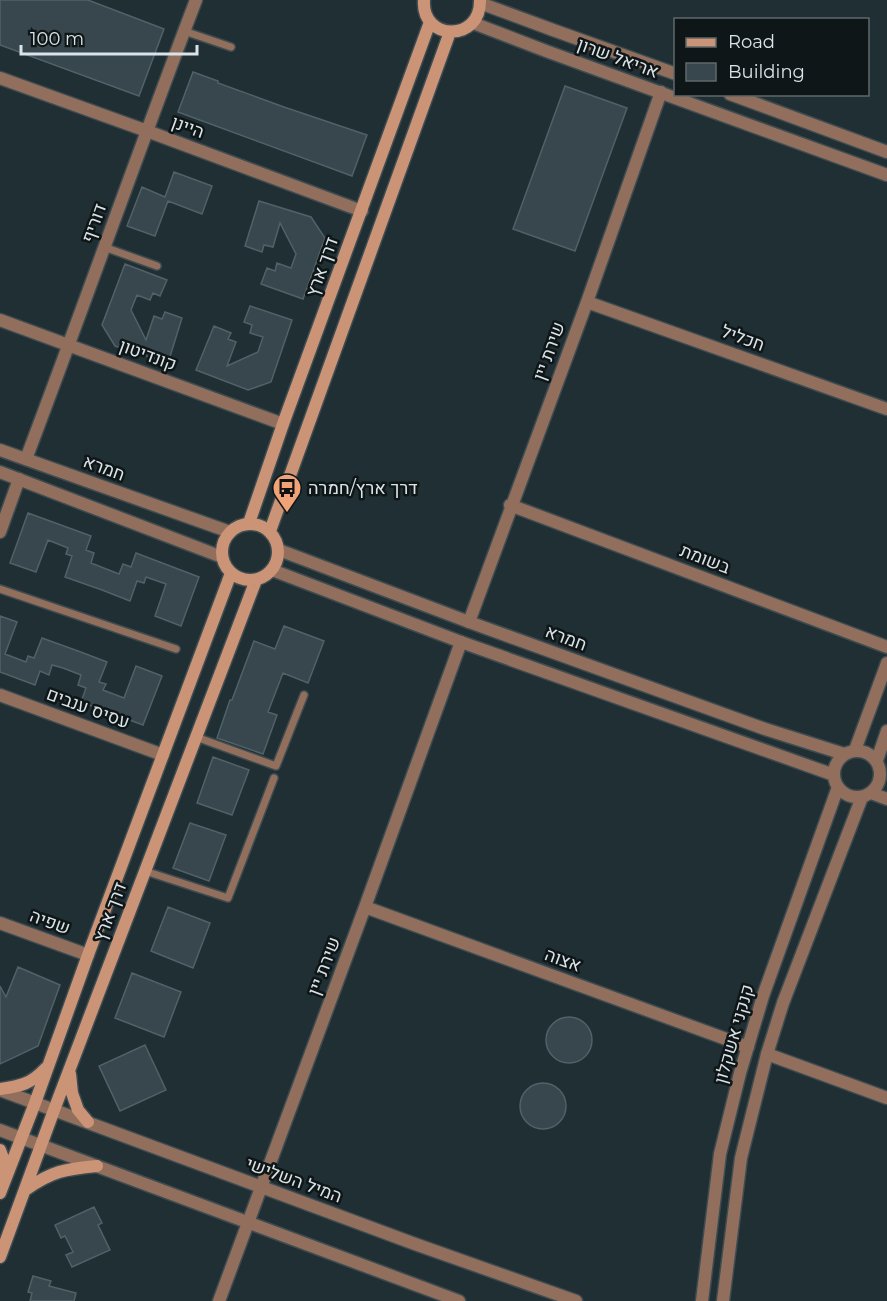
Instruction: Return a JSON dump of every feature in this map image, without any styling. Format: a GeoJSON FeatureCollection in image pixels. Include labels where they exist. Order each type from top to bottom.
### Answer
{"type":"FeatureCollection","features":[{"type":"Feature","properties":{"kind":"main road"},"geometry":{"type":"LineString","coordinates":[[410,0],[423,2],[424,11],[430,22],[439,29],[450,32],[467,28],[473,22],[479,13],[480,1]]}},
{"type":"Feature","properties":{"kind":"main road","name":"דרך ארץ"},"geometry":{"type":"LineString","coordinates":[[249,524],[283,424],[430,22]]}},
{"type":"Feature","properties":{"kind":"main road"},"geometry":{"type":"LineString","coordinates":[[270,531],[450,32]]}},
{"type":"Feature","properties":{"kind":"main road"},"geometry":{"type":"LineString","coordinates":[[249,524],[256,524],[270,531],[279,549],[272,570],[256,580],[238,578],[231,573],[222,557],[222,548],[230,532],[249,524]]}},
{"type":"Feature","properties":{"kind":"main road","name":"דרך ארץ"},"geometry":{"type":"LineString","coordinates":[[2,1188],[231,573]]}},
{"type":"Feature","properties":{"kind":"main road","name":"דרך ארץ"},"geometry":{"type":"LineString","coordinates":[[0,1257],[256,580]]}},
{"type":"Feature","properties":{"kind":"main road"},"geometry":{"type":"LineString","coordinates":[[0,1089],[29,1083],[49,1065]]}},
{"type":"Feature","properties":{"kind":"main road"},"geometry":{"type":"LineString","coordinates":[[70,1069],[72,1093],[78,1110],[88,1122]]}},
{"type":"Feature","properties":{"kind":"main road"},"geometry":{"type":"LineString","coordinates":[[0,1150],[3,1158],[2,1188]]}},
{"type":"Feature","properties":{"kind":"main road"},"geometry":{"type":"LineString","coordinates":[[24,1191],[52,1174],[68,1169],[97,1166]]}},
{"type":"Feature","properties":{"kind":"street","name":"דוריף"},"geometry":{"type":"LineString","coordinates":[[26,459],[196,0]]}},
{"type":"Feature","properties":{"kind":"street","name":"אריאל שרון"},"geometry":{"type":"LineString","coordinates":[[480,1],[674,74]]}},
{"type":"Feature","properties":{"kind":"street","name":"אריאל שרון"},"geometry":{"type":"LineString","coordinates":[[473,22],[546,51],[887,175]]}},
{"type":"Feature","properties":{"kind":"street","name":"היינן"},"geometry":{"type":"LineString","coordinates":[[0,78],[362,211]]}},
{"type":"Feature","properties":{"kind":"street","name":"שירת יין"},"geometry":{"type":"LineString","coordinates":[[469,622],[661,92]]}},
{"type":"Feature","properties":{"kind":"street"},"geometry":{"type":"LineString","coordinates":[[735,96],[887,152]]}},
{"type":"Feature","properties":{"kind":"street","name":"חכליל"},"geometry":{"type":"LineString","coordinates":[[586,302],[887,409]]}},
{"type":"Feature","properties":{"kind":"street","name":"קונדיטון"},"geometry":{"type":"LineString","coordinates":[[0,320],[283,424]]}},
{"type":"Feature","properties":{"kind":"street","name":"חמרא"},"geometry":{"type":"LineString","coordinates":[[0,450],[230,532]]}},
{"type":"Feature","properties":{"kind":"street"},"geometry":{"type":"LineString","coordinates":[[0,472],[222,557]]}},
{"type":"Feature","properties":{"kind":"street"},"geometry":{"type":"LineString","coordinates":[[0,532],[20,479]]}},
{"type":"Feature","properties":{"kind":"street","name":"בשומת"},"geometry":{"type":"LineString","coordinates":[[510,505],[887,647]]}},
{"type":"Feature","properties":{"kind":"street","name":"חמרא"},"geometry":{"type":"LineString","coordinates":[[279,549],[469,622],[765,729],[849,752]]}},
{"type":"Feature","properties":{"kind":"street"},"geometry":{"type":"LineString","coordinates":[[272,570],[836,781],[848,795],[866,795],[887,799]]}},
{"type":"Feature","properties":{"kind":"street","name":"שירת יין"},"geometry":{"type":"LineString","coordinates":[[219,1301],[461,642]]}},
{"type":"Feature","properties":{"kind":"street"},"geometry":{"type":"LineString","coordinates":[[836,781],[836,763],[849,752],[887,663]]}},
{"type":"Feature","properties":{"kind":"street","name":"עסיס ענבים"},"geometry":{"type":"LineString","coordinates":[[0,695],[164,755]]}},
{"type":"Feature","properties":{"kind":"street"},"geometry":{"type":"LineString","coordinates":[[866,795],[879,784],[887,731]]}},
{"type":"Feature","properties":{"kind":"street"},"geometry":{"type":"LineString","coordinates":[[849,752],[867,752],[882,768]]}},
{"type":"Feature","properties":{"kind":"street","name":"קנקני אשקלון"},"geometry":{"type":"LineString","coordinates":[[702,1301],[720,1154],[763,996],[836,781]]}},
{"type":"Feature","properties":{"kind":"street","name":"קנקני אשקלון"},"geometry":{"type":"LineString","coordinates":[[723,1301],[741,1158],[767,1054],[783,1003],[866,795]]}},
{"type":"Feature","properties":{"kind":"street","name":"אצוה"},"geometry":{"type":"LineString","coordinates":[[365,908],[748,1047]]}},
{"type":"Feature","properties":{"kind":"street","name":"שפיה"},"geometry":{"type":"LineString","coordinates":[[0,923],[88,955]]}},
{"type":"Feature","properties":{"kind":"street"},"geometry":{"type":"LineString","coordinates":[[767,1054],[887,1098]]}},
{"type":"Feature","properties":{"kind":"street","name":"המיל השלישי"},"geometry":{"type":"LineString","coordinates":[[0,1089],[415,1244],[576,1301]]}},
{"type":"Feature","properties":{"kind":"street"},"geometry":{"type":"LineString","coordinates":[[0,1130],[459,1301]]}},
{"type":"Feature","properties":{"kind":"lane"},"geometry":{"type":"LineString","coordinates":[[184,32],[231,47]]}},
{"type":"Feature","properties":{"kind":"lane"},"geometry":{"type":"LineString","coordinates":[[104,248],[157,267]]}},
{"type":"Feature","properties":{"kind":"lane"},"geometry":{"type":"LineString","coordinates":[[0,589],[176,649]]}},
{"type":"Feature","properties":{"kind":"lane"},"geometry":{"type":"LineString","coordinates":[[196,737],[276,766],[304,695]]}},
{"type":"Feature","properties":{"kind":"lane"},"geometry":{"type":"LineString","coordinates":[[145,871],[228,898],[274,778]]}},
{"type":"Feature","properties":{"kind":"building"},"geometry":{"type":"Polygon","coordinates":[[[0,0],[88,0],[164,29],[139,96],[0,45],[0,0]]]}},
{"type":"Feature","properties":{"kind":"building"},"geometry":{"type":"Polygon","coordinates":[[[193,72],[284,107],[367,135],[352,176],[178,112],[193,72]]]}},
{"type":"Feature","properties":{"kind":"building"},"geometry":{"type":"Polygon","coordinates":[[[565,86],[627,108],[575,251],[513,229],[565,86]]]}},
{"type":"Feature","properties":{"kind":"building"},"geometry":{"type":"Polygon","coordinates":[[[174,172],[212,186],[202,214],[168,201],[155,236],[127,226],[142,187],[165,197],[174,172]]]}},
{"type":"Feature","properties":{"kind":"building"},"geometry":{"type":"Polygon","coordinates":[[[259,201],[311,217],[325,238],[303,299],[261,284],[267,268],[275,271],[277,263],[291,268],[296,254],[280,223],[273,247],[264,245],[262,252],[245,246],[259,201]]]}},
{"type":"Feature","properties":{"kind":"building"},"geometry":{"type":"Polygon","coordinates":[[[125,264],[167,280],[160,296],[153,293],[150,300],[137,295],[131,310],[146,340],[154,316],[162,319],[165,312],[182,318],[168,363],[115,346],[102,325],[125,264]]]}},
{"type":"Feature","properties":{"kind":"building"},"geometry":{"type":"Polygon","coordinates":[[[250,306],[292,320],[271,382],[248,390],[196,370],[214,326],[231,333],[228,339],[236,342],[227,366],[258,352],[263,337],[250,333],[252,325],[244,322],[250,306]]]}},
{"type":"Feature","properties":{"kind":"building"},"geometry":{"type":"Polygon","coordinates":[[[28,513],[91,536],[86,550],[94,553],[91,563],[119,574],[123,564],[131,567],[136,553],[199,577],[181,626],[155,616],[166,584],[146,577],[144,583],[137,581],[130,601],[65,577],[72,556],[66,554],[68,548],[48,540],[36,572],[10,563],[28,513]]]}},
{"type":"Feature","properties":{"kind":"building"},"geometry":{"type":"Polygon","coordinates":[[[0,616],[17,622],[5,654],[26,662],[28,656],[34,658],[42,638],[78,651],[107,662],[99,682],[106,684],[103,690],[124,698],[136,666],[162,676],[143,725],[81,702],[86,688],[78,685],[81,675],[63,668],[52,665],[49,675],[40,671],[35,685],[0,672],[0,616]]]}},
{"type":"Feature","properties":{"kind":"building"},"geometry":{"type":"Polygon","coordinates":[[[284,626],[324,641],[308,683],[283,673],[268,712],[277,715],[263,754],[217,738],[254,641],[275,649],[284,626]]]}},
{"type":"Feature","properties":{"kind":"building"},"geometry":{"type":"Polygon","coordinates":[[[213,757],[249,770],[232,815],[197,803],[213,757]]]}},
{"type":"Feature","properties":{"kind":"building"},"geometry":{"type":"Polygon","coordinates":[[[190,823],[226,835],[209,881],[173,868],[190,823]]]}},
{"type":"Feature","properties":{"kind":"building"},"geometry":{"type":"Polygon","coordinates":[[[168,907],[210,923],[193,968],[151,951],[168,907]]]}},
{"type":"Feature","properties":{"kind":"building"},"geometry":{"type":"Polygon","coordinates":[[[18,967],[60,985],[38,1046],[0,1064],[0,986],[6,997],[18,967]]]}},
{"type":"Feature","properties":{"kind":"building"},"geometry":{"type":"Polygon","coordinates":[[[132,973],[181,992],[164,1037],[115,1018],[132,973]]]}},
{"type":"Feature","properties":{"kind":"building"},"geometry":{"type":"Polygon","coordinates":[[[569,1017],[585,1024],[592,1040],[585,1056],[569,1063],[553,1056],[546,1040],[553,1024],[569,1017]]]}},
{"type":"Feature","properties":{"kind":"building"},"geometry":{"type":"Polygon","coordinates":[[[145,1045],[166,1090],[120,1111],[99,1066],[145,1045]]]}},
{"type":"Feature","properties":{"kind":"building"},"geometry":{"type":"Polygon","coordinates":[[[543,1083],[559,1090],[566,1106],[559,1122],[543,1129],[527,1122],[520,1106],[527,1090],[543,1083]]]}},
{"type":"Feature","properties":{"kind":"building"},"geometry":{"type":"Polygon","coordinates":[[[94,1207],[102,1223],[98,1225],[110,1250],[72,1267],[66,1255],[73,1252],[65,1236],[61,1238],[55,1225],[94,1207]]]}},
{"type":"Feature","properties":{"kind":"building"},"geometry":{"type":"Polygon","coordinates":[[[33,1276],[51,1281],[49,1286],[76,1293],[74,1301],[30,1301],[32,1293],[28,1292],[33,1276]]]}},
{"type":"Feature","properties":{"kind":"place","name":"דרך ארץ/חמרה"},"geometry":{"type":"Point","coordinates":[287,514]}}]}
